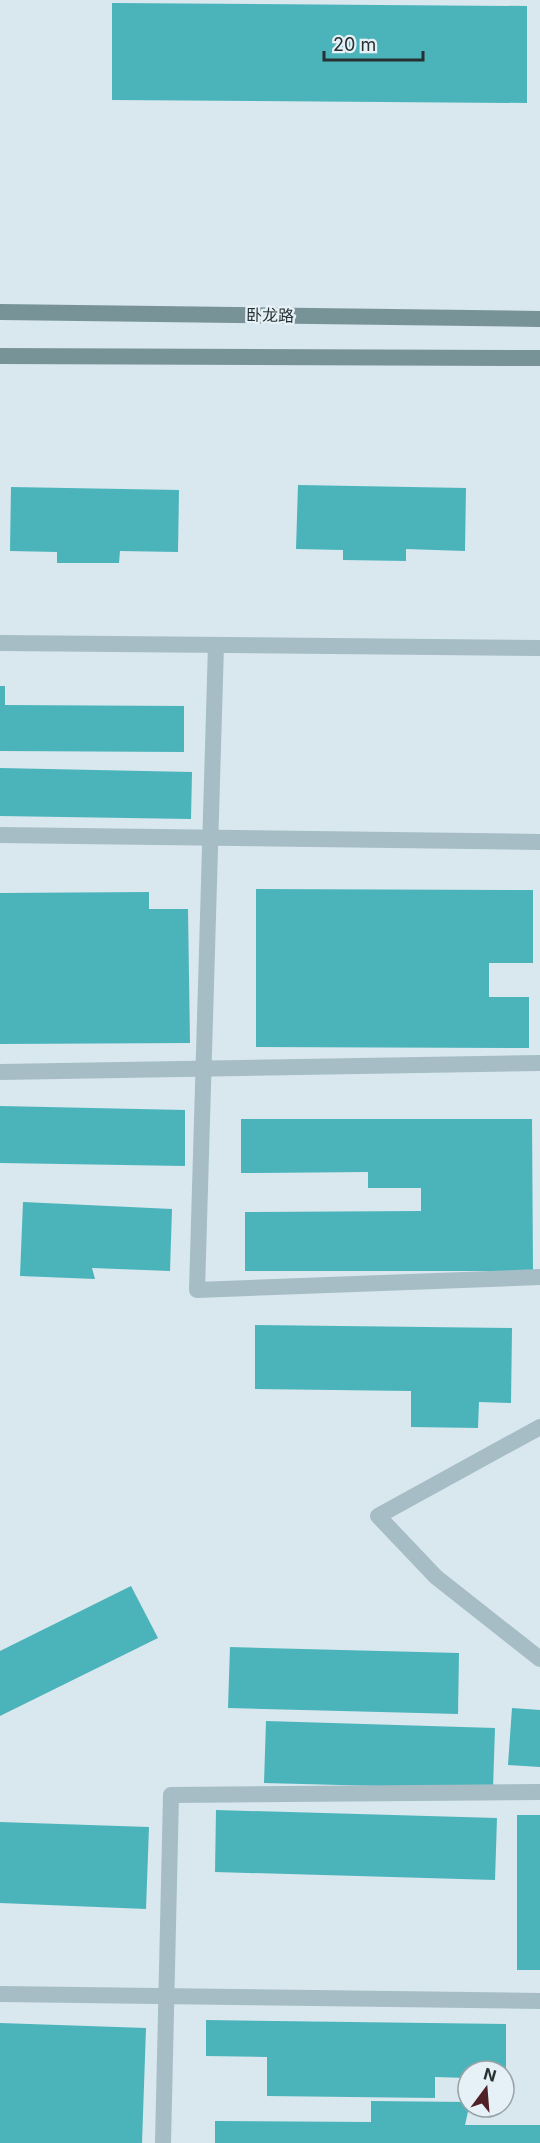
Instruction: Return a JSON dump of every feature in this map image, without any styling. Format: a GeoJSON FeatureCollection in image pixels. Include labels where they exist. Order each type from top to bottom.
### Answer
{"type":"FeatureCollection","features":[{"type":"Feature","properties":{"kind":"main road","name":"卧龙路"},"geometry":{"type":"LineString","coordinates":[[0,312],[540,319]]}},
{"type":"Feature","properties":{"kind":"main road"},"geometry":{"type":"LineString","coordinates":[[0,356],[540,358]]}},
{"type":"Feature","properties":{"kind":"street"},"geometry":{"type":"LineString","coordinates":[[0,643],[540,648]]}},
{"type":"Feature","properties":{"kind":"street"},"geometry":{"type":"LineString","coordinates":[[216,645],[196,1290],[540,1277]]}},
{"type":"Feature","properties":{"kind":"street"},"geometry":{"type":"LineString","coordinates":[[0,835],[540,842]]}},
{"type":"Feature","properties":{"kind":"street"},"geometry":{"type":"LineString","coordinates":[[0,1072],[540,1063]]}},
{"type":"Feature","properties":{"kind":"street"},"geometry":{"type":"LineString","coordinates":[[540,1427],[378,1516],[436,1577],[540,1659]]}},
{"type":"Feature","properties":{"kind":"street"},"geometry":{"type":"LineString","coordinates":[[163,2143],[171,1795],[540,1792]]}},
{"type":"Feature","properties":{"kind":"street"},"geometry":{"type":"LineString","coordinates":[[0,1994],[540,2001]]}},
{"type":"Feature","properties":{"kind":"building"},"geometry":{"type":"Polygon","coordinates":[[[112,3],[527,6],[527,103],[112,100],[112,3]]]}},
{"type":"Feature","properties":{"kind":"building"},"geometry":{"type":"Polygon","coordinates":[[[298,485],[466,488],[465,551],[406,549],[406,561],[343,560],[343,550],[296,549],[298,485]]]}},
{"type":"Feature","properties":{"kind":"building"},"geometry":{"type":"Polygon","coordinates":[[[11,487],[179,490],[178,552],[120,551],[119,563],[57,563],[57,552],[10,551],[11,487]]]}},
{"type":"Feature","properties":{"kind":"building"},"geometry":{"type":"Polygon","coordinates":[[[0,686],[5,686],[5,705],[184,706],[184,752],[0,751],[0,686]]]}},
{"type":"Feature","properties":{"kind":"building"},"geometry":{"type":"Polygon","coordinates":[[[0,768],[192,772],[191,819],[0,816],[0,768]]]}},
{"type":"Feature","properties":{"kind":"building"},"geometry":{"type":"Polygon","coordinates":[[[256,889],[533,890],[533,963],[489,963],[489,997],[529,997],[529,1048],[256,1047],[256,889]]]}},
{"type":"Feature","properties":{"kind":"building"},"geometry":{"type":"Polygon","coordinates":[[[149,892],[149,909],[188,909],[190,1043],[0,1044],[0,893],[149,892]]]}},
{"type":"Feature","properties":{"kind":"building"},"geometry":{"type":"Polygon","coordinates":[[[0,1106],[185,1110],[185,1166],[0,1163],[0,1106]]]}},
{"type":"Feature","properties":{"kind":"building"},"geometry":{"type":"Polygon","coordinates":[[[241,1119],[532,1119],[533,1271],[245,1271],[245,1212],[421,1211],[421,1188],[368,1188],[368,1172],[241,1173],[241,1119]]]}},
{"type":"Feature","properties":{"kind":"building"},"geometry":{"type":"Polygon","coordinates":[[[23,1202],[172,1209],[170,1271],[92,1268],[95,1279],[20,1276],[23,1202]]]}},
{"type":"Feature","properties":{"kind":"building"},"geometry":{"type":"Polygon","coordinates":[[[255,1325],[512,1328],[511,1403],[479,1402],[478,1428],[411,1427],[411,1391],[255,1389],[255,1325]]]}},
{"type":"Feature","properties":{"kind":"building"},"geometry":{"type":"Polygon","coordinates":[[[131,1586],[158,1638],[0,1716],[0,1651],[131,1586]]]}},
{"type":"Feature","properties":{"kind":"building"},"geometry":{"type":"Polygon","coordinates":[[[230,1647],[459,1653],[458,1714],[228,1708],[230,1647]]]}},
{"type":"Feature","properties":{"kind":"building"},"geometry":{"type":"Polygon","coordinates":[[[512,1708],[540,1710],[540,1767],[508,1765],[512,1708]]]}},
{"type":"Feature","properties":{"kind":"building"},"geometry":{"type":"Polygon","coordinates":[[[266,1721],[495,1728],[493,1789],[264,1783],[266,1721]]]}},
{"type":"Feature","properties":{"kind":"building"},"geometry":{"type":"Polygon","coordinates":[[[216,1810],[497,1818],[495,1880],[215,1872],[216,1810]]]}},
{"type":"Feature","properties":{"kind":"building"},"geometry":{"type":"Polygon","coordinates":[[[517,1815],[540,1815],[540,1970],[517,1970],[517,1815]]]}},
{"type":"Feature","properties":{"kind":"building"},"geometry":{"type":"Polygon","coordinates":[[[0,1822],[149,1827],[146,1909],[0,1903],[0,1822]]]}},
{"type":"Feature","properties":{"kind":"building"},"geometry":{"type":"Polygon","coordinates":[[[206,2020],[506,2024],[506,2059],[456,2059],[456,2078],[435,2077],[435,2098],[267,2096],[267,2057],[206,2056],[206,2020]]]}},
{"type":"Feature","properties":{"kind":"building"},"geometry":{"type":"Polygon","coordinates":[[[0,2023],[146,2028],[142,2143],[0,2143],[0,2023]]]}},
{"type":"Feature","properties":{"kind":"building"},"geometry":{"type":"Polygon","coordinates":[[[371,2101],[456,2102],[456,2119],[466,2119],[465,2125],[540,2125],[540,2143],[215,2143],[215,2121],[371,2122],[371,2101]]]}}]}
